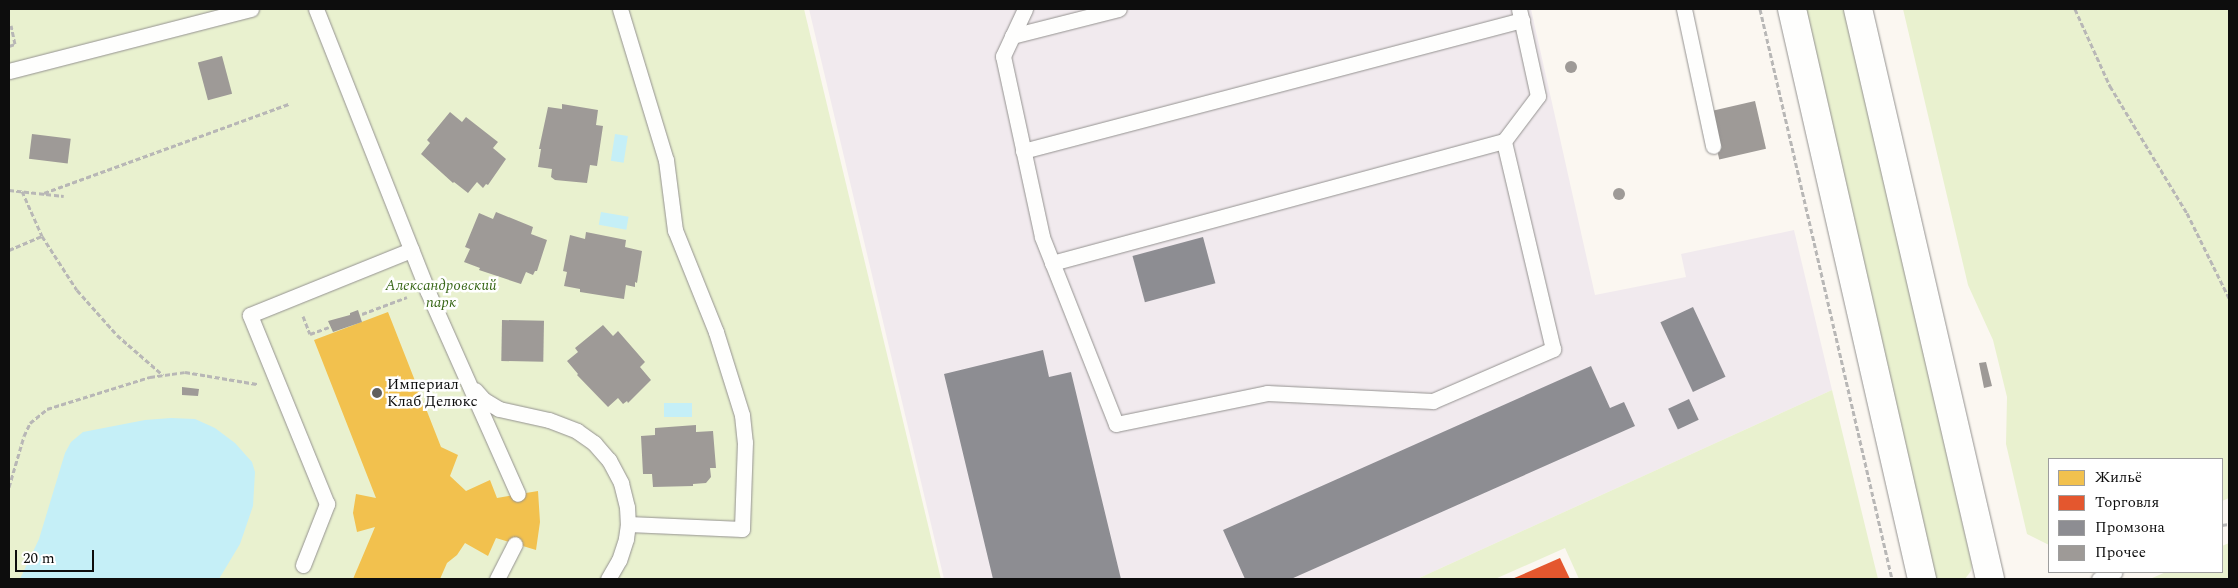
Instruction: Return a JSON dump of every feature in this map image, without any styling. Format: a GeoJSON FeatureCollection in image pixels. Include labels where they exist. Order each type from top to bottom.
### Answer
{"type":"FeatureCollection","features":[{"type":"Feature","properties":{"kind":"street"},"geometry":{"type":"LineString","coordinates":[[1792,9],[1922,579]]}},
{"type":"Feature","properties":{"kind":"street"},"geometry":{"type":"LineString","coordinates":[[1858,9],[1990,579]]}},
{"type":"Feature","properties":{"kind":"lane"},"geometry":{"type":"LineString","coordinates":[[9,71],[251,9]]}},
{"type":"Feature","properties":{"kind":"lane"},"geometry":{"type":"LineString","coordinates":[[316,9],[427,290],[518,494]]}},
{"type":"Feature","properties":{"kind":"lane"},"geometry":{"type":"LineString","coordinates":[[620,9],[666,160],[675,230],[716,332],[742,415],[745,442],[742,529],[628,524]]}},
{"type":"Feature","properties":{"kind":"lane"},"geometry":{"type":"LineString","coordinates":[[1025,9],[1003,56],[1042,237],[1116,424],[1267,393],[1433,401],[1553,349],[1504,141]]}},
{"type":"Feature","properties":{"kind":"lane"},"geometry":{"type":"LineString","coordinates":[[1012,36],[1119,9]]}},
{"type":"Feature","properties":{"kind":"lane"},"geometry":{"type":"LineString","coordinates":[[1684,9],[1712,146]]}},
{"type":"Feature","properties":{"kind":"lane"},"geometry":{"type":"LineString","coordinates":[[1023,150],[1520,14],[1538,96],[1504,141],[1052,263]]}},
{"type":"Feature","properties":{"kind":"lane"},"geometry":{"type":"LineString","coordinates":[[303,565],[326,504],[250,315],[411,250]]}},
{"type":"Feature","properties":{"kind":"lane"},"geometry":{"type":"LineString","coordinates":[[468,382],[484,400],[499,410],[549,420],[577,431],[594,443],[609,460],[621,483],[627,507],[628,524],[626,539],[619,560],[608,579]]}},
{"type":"Feature","properties":{"kind":"lane"},"geometry":{"type":"LineString","coordinates":[[497,579],[516,544]]}},
{"type":"Feature","properties":{"kind":"lane"},"geometry":{"type":"LineString","coordinates":[[2099,579],[2113,573]]}},
{"type":"Feature","properties":{"kind":"path"},"geometry":{"type":"LineString","coordinates":[[1760,9],[1892,579]]}},
{"type":"Feature","properties":{"kind":"path"},"geometry":{"type":"LineString","coordinates":[[2075,9],[2110,86],[2187,213],[2229,298]]}},
{"type":"Feature","properties":{"kind":"path"},"geometry":{"type":"LineString","coordinates":[[9,46],[15,44],[11,25]]}},
{"type":"Feature","properties":{"kind":"path"},"geometry":{"type":"LineString","coordinates":[[44,193],[289,104]]}},
{"type":"Feature","properties":{"kind":"path"},"geometry":{"type":"LineString","coordinates":[[9,190],[64,196]]}},
{"type":"Feature","properties":{"kind":"path"},"geometry":{"type":"LineString","coordinates":[[22,191],[42,236],[77,290],[116,335],[163,375]]}},
{"type":"Feature","properties":{"kind":"path"},"geometry":{"type":"LineString","coordinates":[[9,250],[42,236]]}},
{"type":"Feature","properties":{"kind":"path"},"geometry":{"type":"LineString","coordinates":[[362,314],[427,290]]}},
{"type":"Feature","properties":{"kind":"path"},"geometry":{"type":"LineString","coordinates":[[315,332],[329,327]]}},
{"type":"Feature","properties":{"kind":"path"},"geometry":{"type":"LineString","coordinates":[[9,487],[30,422],[47,409],[150,377],[163,375],[186,372],[243,383]]}},
{"type":"Feature","properties":{"kind":"shaded area"},"geometry":{"type":"Polygon","coordinates":[[[809,9],[1531,9],[1595,295],[1686,277],[1681,254],[1794,230],[1832,390],[1417,579],[944,579],[809,9]]]}},
{"type":"Feature","properties":{"kind":"green space","name":"Александровский парк"},"geometry":{"type":"Polygon","coordinates":[[[9,9],[804,9],[941,579],[9,579],[9,9]]]}},
{"type":"Feature","properties":{"kind":"green space"},"geometry":{"type":"Polygon","coordinates":[[[1805,9],[1845,9],[1972,565],[1971,571],[1965,579],[1936,579],[1933,574],[1805,9]]]}},
{"type":"Feature","properties":{"kind":"green space"},"geometry":{"type":"Polygon","coordinates":[[[1903,9],[2229,9],[2229,498],[2223,501],[2223,458],[2048,458],[2048,544],[2027,534],[2006,444],[2007,397],[1993,340],[1968,285],[1903,9]]]}},
{"type":"Feature","properties":{"kind":"green space"},"geometry":{"type":"Polygon","coordinates":[[[1832,390],[1878,579],[1579,579],[1565,548],[1495,579],[1417,579],[1832,390]]]}},
{"type":"Feature","properties":{"kind":"green space"},"geometry":{"type":"Polygon","coordinates":[[[2229,543],[2229,579],[2150,579],[2164,573],[2223,573],[2223,546],[2229,543]]]}},
{"type":"Feature","properties":{"kind":"water"},"geometry":{"type":"Polygon","coordinates":[[[615,134],[628,136],[624,163],[611,161],[615,134]]]}},
{"type":"Feature","properties":{"kind":"water"},"geometry":{"type":"Polygon","coordinates":[[[601,212],[629,217],[626,230],[599,225],[601,212]]]}},
{"type":"Feature","properties":{"kind":"water"},"geometry":{"type":"Polygon","coordinates":[[[664,403],[692,403],[692,417],[664,417],[664,403]]]}},
{"type":"Feature","properties":{"kind":"water"},"geometry":{"type":"Polygon","coordinates":[[[195,419],[215,428],[235,443],[252,462],[255,472],[253,506],[240,544],[219,579],[20,579],[39,539],[65,453],[71,442],[83,432],[145,420],[195,419]]]}},
{"type":"Feature","properties":{"kind":"building: Жильё","name":"Империал Клаб Делюкс"},"geometry":{"type":"Polygon","coordinates":[[[388,312],[441,447],[458,455],[450,476],[466,491],[490,480],[497,498],[538,491],[540,522],[536,550],[496,538],[488,556],[465,543],[457,555],[447,563],[440,579],[353,579],[375,527],[357,532],[353,513],[356,494],[376,498],[314,340],[388,312]]]}},
{"type":"Feature","properties":{"kind":"building: Торговля"},"geometry":{"type":"Polygon","coordinates":[[[1560,558],[1570,579],[1512,579],[1560,558]]]}},
{"type":"Feature","properties":{"kind":"building: Промзона"},"geometry":{"type":"Polygon","coordinates":[[[1203,237],[1215,283],[1145,302],[1132,256],[1203,237]]]}},
{"type":"Feature","properties":{"kind":"building: Промзона"},"geometry":{"type":"Polygon","coordinates":[[[1693,307],[1726,377],[1693,392],[1660,322],[1693,307]]]}},
{"type":"Feature","properties":{"kind":"building: Промзона"},"geometry":{"type":"Polygon","coordinates":[[[1043,350],[1049,377],[1071,372],[1121,579],[993,579],[944,374],[1043,350]]]}},
{"type":"Feature","properties":{"kind":"building: Промзона"},"geometry":{"type":"Polygon","coordinates":[[[1591,366],[1610,408],[1624,402],[1635,426],[1291,579],[1245,579],[1223,530],[1591,366]]]}},
{"type":"Feature","properties":{"kind":"building: Промзона"},"geometry":{"type":"Polygon","coordinates":[[[1689,399],[1699,420],[1678,430],[1668,409],[1689,399]]]}},
{"type":"Feature","properties":{"kind":"building: Прочее"},"geometry":{"type":"Polygon","coordinates":[[[222,56],[232,94],[208,100],[198,62],[222,56]]]}},
{"type":"Feature","properties":{"kind":"building: Прочее"},"geometry":{"type":"Polygon","coordinates":[[[1569,61],[1573,61],[1577,67],[1573,73],[1569,73],[1565,69],[1565,65],[1569,61]]]}},
{"type":"Feature","properties":{"kind":"building: Прочее"},"geometry":{"type":"Polygon","coordinates":[[[1755,101],[1766,149],[1719,160],[1708,112],[1755,101]]]}},
{"type":"Feature","properties":{"kind":"building: Прочее"},"geometry":{"type":"Polygon","coordinates":[[[562,104],[598,110],[596,125],[603,126],[597,166],[590,165],[587,183],[555,180],[551,177],[552,169],[538,167],[541,149],[539,149],[548,107],[562,109],[562,104]]]}},
{"type":"Feature","properties":{"kind":"building: Прочее"},"geometry":{"type":"Polygon","coordinates":[[[450,112],[462,122],[466,117],[498,142],[493,148],[506,159],[488,185],[486,184],[483,188],[477,182],[468,193],[453,183],[421,154],[430,143],[427,140],[450,112]]]}},
{"type":"Feature","properties":{"kind":"building: Прочее"},"geometry":{"type":"Polygon","coordinates":[[[32,134],[71,139],[68,164],[29,159],[32,134]]]}},
{"type":"Feature","properties":{"kind":"building: Прочее"},"geometry":{"type":"Polygon","coordinates":[[[1617,188],[1621,188],[1625,194],[1621,200],[1617,200],[1613,196],[1613,192],[1617,188]]]}},
{"type":"Feature","properties":{"kind":"building: Прочее"},"geometry":{"type":"Polygon","coordinates":[[[496,212],[533,227],[531,234],[547,240],[537,271],[533,275],[526,272],[521,284],[479,270],[480,268],[464,262],[470,249],[465,247],[479,213],[493,219],[496,212]]]}},
{"type":"Feature","properties":{"kind":"building: Прочее"},"geometry":{"type":"Polygon","coordinates":[[[586,232],[626,240],[625,247],[642,251],[637,283],[635,282],[635,287],[626,285],[624,299],[580,292],[580,289],[564,286],[567,272],[563,271],[570,235],[585,239],[586,232]]]}},
{"type":"Feature","properties":{"kind":"building: Прочее"},"geometry":{"type":"Polygon","coordinates":[[[358,310],[362,322],[333,332],[328,321],[350,315],[350,313],[358,310]]]}},
{"type":"Feature","properties":{"kind":"building: Прочее"},"geometry":{"type":"Polygon","coordinates":[[[502,320],[544,321],[543,362],[501,361],[502,320]]]}},
{"type":"Feature","properties":{"kind":"building: Прочее"},"geometry":{"type":"Polygon","coordinates":[[[603,325],[613,336],[618,331],[645,362],[640,367],[651,380],[628,403],[627,401],[623,404],[618,398],[608,407],[577,375],[567,361],[578,352],[575,348],[603,325]]]}},
{"type":"Feature","properties":{"kind":"building: Прочее"},"geometry":{"type":"Polygon","coordinates":[[[1986,362],[1992,386],[1984,388],[1979,363],[1986,362]]]}},
{"type":"Feature","properties":{"kind":"building: Прочее"},"geometry":{"type":"Polygon","coordinates":[[[182,387],[199,389],[198,396],[182,395],[182,387]]]}},
{"type":"Feature","properties":{"kind":"building: Прочее"},"geometry":{"type":"Polygon","coordinates":[[[696,425],[696,432],[713,431],[716,468],[710,468],[711,477],[706,483],[693,484],[693,486],[653,487],[652,474],[643,474],[641,436],[655,435],[655,428],[696,425]]]}},
{"type":"Feature","properties":{"kind":"place","name":"Империал Клаб Делюкс"},"geometry":{"type":"Point","coordinates":[377,393]}}]}
